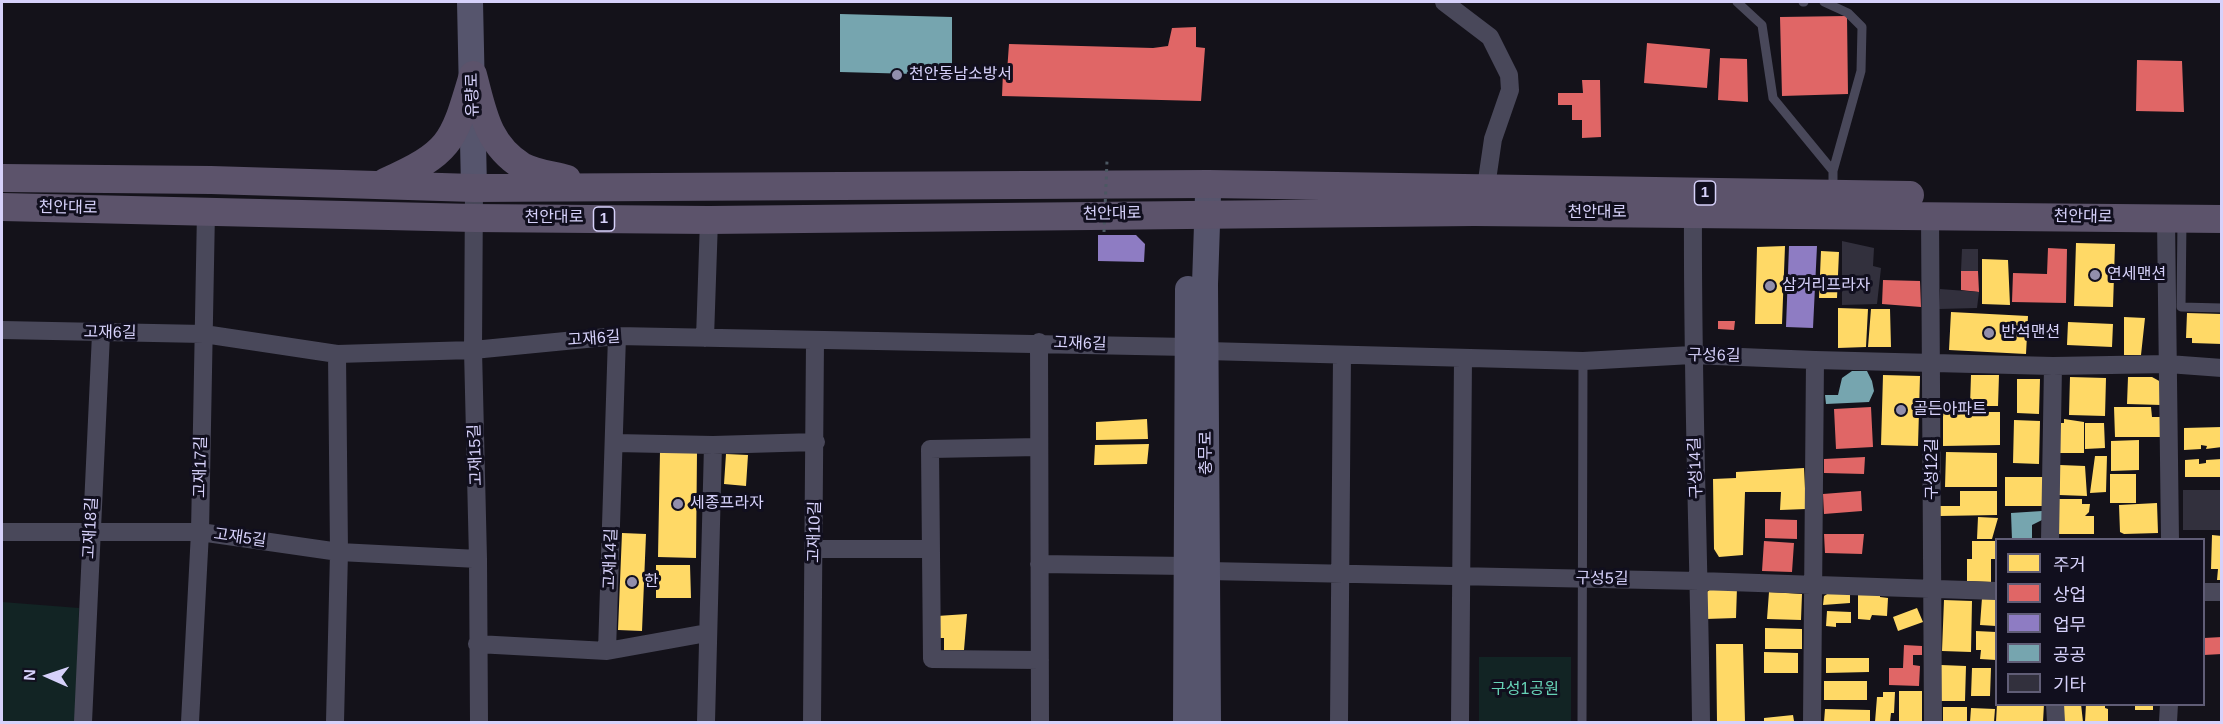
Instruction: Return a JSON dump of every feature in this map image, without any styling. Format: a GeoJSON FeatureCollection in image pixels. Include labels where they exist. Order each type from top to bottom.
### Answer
{"type":"FeatureCollection","features":[{"type":"Feature","properties":{"kind":"main road","name":"유량로"},"geometry":{"type":"LineString","coordinates":[[470,2],[474,188]]}},
{"type":"Feature","properties":{"kind":"main road"},"geometry":{"type":"LineString","coordinates":[[378,185],[424,164],[450,141],[473,75]]}},
{"type":"Feature","properties":{"kind":"main road"},"geometry":{"type":"LineString","coordinates":[[473,75],[485,120],[495,142],[523,166],[598,188]]}},
{"type":"Feature","properties":{"kind":"main road","name":"천안대로"},"geometry":{"type":"LineString","coordinates":[[2,178],[474,188],[1199,184],[1486,186],[1707,193],[1833,182],[2222,201]]}},
{"type":"Feature","properties":{"kind":"main road","name":"충무로"},"geometry":{"type":"LineString","coordinates":[[1186,723],[1197,568],[1199,184]]}},
{"type":"Feature","properties":{"kind":"main road","name":"천안대로"},"geometry":{"type":"LineString","coordinates":[[2,207],[474,218],[709,220],[1473,212],[1930,214],[2222,219]]}},
{"type":"Feature","properties":{"kind":"main road","name":"충무로"},"geometry":{"type":"LineString","coordinates":[[1197,568],[1208,723]]}},
{"type":"Feature","properties":{"kind":"street"},"geometry":{"type":"LineString","coordinates":[[1444,2],[1491,37],[1509,75],[1510,90],[1493,139],[1486,186]]}},
{"type":"Feature","properties":{"kind":"street","name":"고재15길"},"geometry":{"type":"LineString","coordinates":[[474,188],[473,350],[478,559],[478,723]]}},
{"type":"Feature","properties":{"kind":"street","name":"고재17길"},"geometry":{"type":"LineString","coordinates":[[190,723],[200,532],[206,211]]}},
{"type":"Feature","properties":{"kind":"street","name":"구성14길"},"geometry":{"type":"LineString","coordinates":[[1693,213],[1692,355],[1701,723]]}},
{"type":"Feature","properties":{"kind":"street","name":"구성12길"},"geometry":{"type":"LineString","coordinates":[[1930,214],[1933,362],[1933,723]]}},
{"type":"Feature","properties":{"kind":"street"},"geometry":{"type":"LineString","coordinates":[[2170,538],[2168,364],[2174,219]]}},
{"type":"Feature","properties":{"kind":"street"},"geometry":{"type":"LineString","coordinates":[[705,338],[709,220]]}},
{"type":"Feature","properties":{"kind":"street","name":"고재6길"},"geometry":{"type":"LineString","coordinates":[[2,330],[101,334],[204,334],[337,354],[473,350],[617,336],[1039,342],[1198,349]]}},
{"type":"Feature","properties":{"kind":"street","name":"고재18길"},"geometry":{"type":"LineString","coordinates":[[83,723],[101,334]]}},
{"type":"Feature","properties":{"kind":"street","name":"고재14길"},"geometry":{"type":"LineString","coordinates":[[607,651],[617,336]]}},
{"type":"Feature","properties":{"kind":"street","name":"고재10길"},"geometry":{"type":"LineString","coordinates":[[812,723],[815,340]]}},
{"type":"Feature","properties":{"kind":"street"},"geometry":{"type":"LineString","coordinates":[[1039,342],[1040,723]]}},
{"type":"Feature","properties":{"kind":"street","name":"구성6길"},"geometry":{"type":"LineString","coordinates":[[1198,349],[1583,361],[1692,355],[2053,366],[2168,364],[2222,368]]}},
{"type":"Feature","properties":{"kind":"street"},"geometry":{"type":"LineString","coordinates":[[335,723],[339,552],[337,354]]}},
{"type":"Feature","properties":{"kind":"street"},"geometry":{"type":"LineString","coordinates":[[1339,723],[1342,355]]}},
{"type":"Feature","properties":{"kind":"street"},"geometry":{"type":"LineString","coordinates":[[1460,723],[1462,358]]}},
{"type":"Feature","properties":{"kind":"street"},"geometry":{"type":"LineString","coordinates":[[1812,723],[1815,360]]}},
{"type":"Feature","properties":{"kind":"street"},"geometry":{"type":"LineString","coordinates":[[2050,538],[2053,366]]}},
{"type":"Feature","properties":{"kind":"street"},"geometry":{"type":"LineString","coordinates":[[615,443],[713,445],[816,442]]}},
{"type":"Feature","properties":{"kind":"street"},"geometry":{"type":"LineString","coordinates":[[706,723],[713,445]]}},
{"type":"Feature","properties":{"kind":"street"},"geometry":{"type":"LineString","coordinates":[[1039,447],[930,449],[932,659],[1040,660]]}},
{"type":"Feature","properties":{"kind":"street","name":"고재5길"},"geometry":{"type":"LineString","coordinates":[[2,532],[91,530],[200,532],[339,552],[478,559]]}},
{"type":"Feature","properties":{"kind":"street"},"geometry":{"type":"LineString","coordinates":[[815,549],[931,549]]}},
{"type":"Feature","properties":{"kind":"street"},"geometry":{"type":"LineString","coordinates":[[1039,564],[1197,568]]}},
{"type":"Feature","properties":{"kind":"street","name":"구성5길"},"geometry":{"type":"LineString","coordinates":[[1197,568],[1995,591]]}},
{"type":"Feature","properties":{"kind":"street"},"geometry":{"type":"LineString","coordinates":[[2205,592],[2222,592]]}},
{"type":"Feature","properties":{"kind":"street"},"geometry":{"type":"LineString","coordinates":[[477,644],[607,651],[707,633]]}},
{"type":"Feature","properties":{"kind":"street"},"geometry":{"type":"LineString","coordinates":[[2055,706],[2056,723]]}},
{"type":"Feature","properties":{"kind":"street"},"geometry":{"type":"LineString","coordinates":[[2168,723],[2169,706]]}},
{"type":"Feature","properties":{"kind":"lane"},"geometry":{"type":"LineString","coordinates":[[1737,2],[1762,25],[1773,98],[1833,182]]}},
{"type":"Feature","properties":{"kind":"lane"},"geometry":{"type":"LineString","coordinates":[[1824,2],[1848,13],[1862,27],[1861,71],[1833,182]]}},
{"type":"Feature","properties":{"kind":"lane"},"geometry":{"type":"LineString","coordinates":[[2174,219],[2181,307],[2222,308]]}},
{"type":"Feature","properties":{"kind":"lane"},"geometry":{"type":"LineString","coordinates":[[1582,723],[1583,361]]}},
{"type":"Feature","properties":{"kind":"path"},"geometry":{"type":"LineString","coordinates":[[1104,232],[1107,161]]}},
{"type":"Feature","properties":{"kind":"green space"},"geometry":{"type":"Polygon","coordinates":[[[2,602],[79,608],[76,722],[2,722],[2,602]]]}},
{"type":"Feature","properties":{"kind":"green space","name":"구성1공원"},"geometry":{"type":"Polygon","coordinates":[[[1479,657],[1571,657],[1571,722],[1479,722],[1479,657]]]}},
{"type":"Feature","properties":{"kind":"building: 주거","name":"연세맨션"},"geometry":{"type":"Polygon","coordinates":[[[2076,243],[2115,244],[2113,307],[2074,306],[2076,243]]]}},
{"type":"Feature","properties":{"kind":"building: 주거","name":"삼거리프라자"},"geometry":{"type":"Polygon","coordinates":[[[1785,246],[1782,324],[1755,324],[1757,247],[1785,246]]]}},
{"type":"Feature","properties":{"kind":"building: 주거"},"geometry":{"type":"Polygon","coordinates":[[[1821,251],[1839,252],[1837,298],[1819,298],[1821,251]]]}},
{"type":"Feature","properties":{"kind":"building: 주거"},"geometry":{"type":"Polygon","coordinates":[[[1982,259],[2008,260],[2010,305],[1982,304],[1982,259]]]}},
{"type":"Feature","properties":{"kind":"building: 주거"},"geometry":{"type":"Polygon","coordinates":[[[1838,308],[1868,309],[1866,347],[1838,348],[1838,308]]]}},
{"type":"Feature","properties":{"kind":"building: 주거"},"geometry":{"type":"Polygon","coordinates":[[[1871,309],[1890,309],[1891,347],[1868,347],[1871,309]]]}},
{"type":"Feature","properties":{"kind":"building: 주거","name":"반석맨션"},"geometry":{"type":"Polygon","coordinates":[[[1951,312],[2028,316],[2026,354],[1949,350],[1951,312]]]}},
{"type":"Feature","properties":{"kind":"building: 주거"},"geometry":{"type":"Polygon","coordinates":[[[2187,313],[2222,314],[2222,344],[2192,343],[2192,338],[2186,338],[2187,313]]]}},
{"type":"Feature","properties":{"kind":"building: 주거"},"geometry":{"type":"Polygon","coordinates":[[[2124,317],[2145,318],[2141,355],[2124,355],[2124,317]]]}},
{"type":"Feature","properties":{"kind":"building: 주거"},"geometry":{"type":"Polygon","coordinates":[[[2068,322],[2113,324],[2112,347],[2067,345],[2068,322]]]}},
{"type":"Feature","properties":{"kind":"building: 주거","name":"골든아파트"},"geometry":{"type":"Polygon","coordinates":[[[1883,375],[1920,376],[1918,446],[1881,445],[1883,375]]]}},
{"type":"Feature","properties":{"kind":"building: 주거"},"geometry":{"type":"Polygon","coordinates":[[[1971,375],[1999,375],[1998,406],[1970,406],[1971,375]]]}},
{"type":"Feature","properties":{"kind":"building: 주거"},"geometry":{"type":"Polygon","coordinates":[[[2070,377],[2106,378],[2105,416],[2069,415],[2070,377]]]}},
{"type":"Feature","properties":{"kind":"building: 주거"},"geometry":{"type":"Polygon","coordinates":[[[2128,377],[2152,377],[2161,382],[2161,405],[2127,404],[2128,377]]]}},
{"type":"Feature","properties":{"kind":"building: 주거"},"geometry":{"type":"Polygon","coordinates":[[[2017,379],[2040,379],[2039,414],[2017,413],[2017,379]]]}},
{"type":"Feature","properties":{"kind":"building: 주거"},"geometry":{"type":"Polygon","coordinates":[[[2114,407],[2151,407],[2152,417],[2160,417],[2160,437],[2115,437],[2114,407]]]}},
{"type":"Feature","properties":{"kind":"building: 주거"},"geometry":{"type":"Polygon","coordinates":[[[1943,412],[2000,412],[2000,445],[1943,446],[1943,412]]]}},
{"type":"Feature","properties":{"kind":"building: 주거"},"geometry":{"type":"Polygon","coordinates":[[[1147,419],[1148,439],[1096,440],[1096,422],[1147,419]]]}},
{"type":"Feature","properties":{"kind":"building: 주거"},"geometry":{"type":"Polygon","coordinates":[[[2064,419],[2084,422],[2084,453],[2056,453],[2055,423],[2064,423],[2064,419]]]}},
{"type":"Feature","properties":{"kind":"building: 주거"},"geometry":{"type":"Polygon","coordinates":[[[2014,420],[2040,421],[2039,464],[2013,463],[2014,420]]]}},
{"type":"Feature","properties":{"kind":"building: 주거"},"geometry":{"type":"Polygon","coordinates":[[[2085,423],[2104,423],[2105,448],[2085,449],[2085,423]]]}},
{"type":"Feature","properties":{"kind":"building: 주거"},"geometry":{"type":"Polygon","coordinates":[[[2222,427],[2222,447],[2206,449],[2207,446],[2201,445],[2201,449],[2184,450],[2184,428],[2222,427]]]}},
{"type":"Feature","properties":{"kind":"building: 주거"},"geometry":{"type":"Polygon","coordinates":[[[2139,440],[2139,470],[2111,471],[2111,441],[2139,440]]]}},
{"type":"Feature","properties":{"kind":"building: 주거"},"geometry":{"type":"Polygon","coordinates":[[[1149,444],[1147,464],[1094,465],[1095,445],[1149,444]]]}},
{"type":"Feature","properties":{"kind":"building: 주거","name":"세종프라자"},"geometry":{"type":"Polygon","coordinates":[[[660,451],[697,451],[696,558],[658,557],[660,451]]]}},
{"type":"Feature","properties":{"kind":"building: 주거"},"geometry":{"type":"Polygon","coordinates":[[[1946,452],[1997,453],[1997,487],[1945,487],[1946,452]]]}},
{"type":"Feature","properties":{"kind":"building: 주거"},"geometry":{"type":"Polygon","coordinates":[[[726,454],[748,455],[746,486],[724,484],[726,454]]]}},
{"type":"Feature","properties":{"kind":"building: 주거"},"geometry":{"type":"Polygon","coordinates":[[[2095,456],[2107,456],[2106,492],[2090,493],[2095,456]]]}},
{"type":"Feature","properties":{"kind":"building: 주거"},"geometry":{"type":"Polygon","coordinates":[[[2199,459],[2199,464],[2206,463],[2206,460],[2222,459],[2222,477],[2185,477],[2185,460],[2199,459]]]}},
{"type":"Feature","properties":{"kind":"building: 주거"},"geometry":{"type":"Polygon","coordinates":[[[2060,465],[2085,466],[2087,496],[2059,495],[2060,465]]]}},
{"type":"Feature","properties":{"kind":"building: 주거"},"geometry":{"type":"Polygon","coordinates":[[[1804,468],[1806,509],[1780,510],[1781,492],[1745,492],[1743,555],[1719,557],[1714,549],[1713,479],[1736,478],[1736,472],[1804,468]]]}},
{"type":"Feature","properties":{"kind":"building: 주거"},"geometry":{"type":"Polygon","coordinates":[[[2110,474],[2136,474],[2136,503],[2110,503],[2110,474]]]}},
{"type":"Feature","properties":{"kind":"building: 주거"},"geometry":{"type":"Polygon","coordinates":[[[2005,477],[2044,477],[2043,506],[2005,506],[2005,477]]]}},
{"type":"Feature","properties":{"kind":"building: 주거"},"geometry":{"type":"Polygon","coordinates":[[[1960,491],[1997,491],[1997,515],[1940,516],[1940,506],[1960,506],[1960,491]]]}},
{"type":"Feature","properties":{"kind":"building: 주거"},"geometry":{"type":"Polygon","coordinates":[[[2054,499],[2082,499],[2082,504],[2090,504],[2089,512],[2085,516],[2094,516],[2094,534],[2055,534],[2054,499]]]}},
{"type":"Feature","properties":{"kind":"building: 주거"},"geometry":{"type":"Polygon","coordinates":[[[2157,503],[2158,533],[2124,534],[2120,532],[2119,505],[2157,503]]]}},
{"type":"Feature","properties":{"kind":"building: 주거"},"geometry":{"type":"Polygon","coordinates":[[[1978,517],[1998,518],[1992,539],[1977,539],[1978,517]]]}},
{"type":"Feature","properties":{"kind":"building: 주거","name":"한"},"geometry":{"type":"Polygon","coordinates":[[[622,533],[646,534],[642,631],[618,630],[622,533]]]}},
{"type":"Feature","properties":{"kind":"building: 주거"},"geometry":{"type":"Polygon","coordinates":[[[2212,535],[2222,536],[2222,580],[2217,580],[2218,569],[2211,569],[2212,535]]]}},
{"type":"Feature","properties":{"kind":"building: 주거"},"geometry":{"type":"Polygon","coordinates":[[[1972,541],[1995,541],[1995,559],[1991,559],[1991,582],[1967,581],[1967,559],[1972,559],[1972,541]]]}},
{"type":"Feature","properties":{"kind":"building: 주거"},"geometry":{"type":"Polygon","coordinates":[[[656,565],[690,565],[691,598],[656,598],[656,565]]]}},
{"type":"Feature","properties":{"kind":"building: 주거"},"geometry":{"type":"Polygon","coordinates":[[[1715,586],[1737,587],[1736,618],[1706,619],[1704,594],[1715,586]]]}},
{"type":"Feature","properties":{"kind":"building: 주거"},"geometry":{"type":"Polygon","coordinates":[[[1832,591],[1850,592],[1850,603],[1823,605],[1824,596],[1832,591]]]}},
{"type":"Feature","properties":{"kind":"building: 주거"},"geometry":{"type":"Polygon","coordinates":[[[1858,591],[1880,592],[1880,597],[1888,598],[1887,616],[1872,615],[1870,620],[1858,619],[1858,591]]]}},
{"type":"Feature","properties":{"kind":"building: 주거"},"geometry":{"type":"Polygon","coordinates":[[[1769,592],[1802,594],[1801,620],[1767,619],[1769,592]]]}},
{"type":"Feature","properties":{"kind":"building: 주거"},"geometry":{"type":"Polygon","coordinates":[[[1982,598],[1995,599],[1995,626],[1980,625],[1982,598]]]}},
{"type":"Feature","properties":{"kind":"building: 주거"},"geometry":{"type":"Polygon","coordinates":[[[1944,600],[1972,601],[1971,652],[1942,651],[1944,600]]]}},
{"type":"Feature","properties":{"kind":"building: 주거"},"geometry":{"type":"Polygon","coordinates":[[[1917,608],[1923,622],[1898,631],[1893,617],[1917,608]]]}},
{"type":"Feature","properties":{"kind":"building: 주거"},"geometry":{"type":"Polygon","coordinates":[[[1827,611],[1851,612],[1851,623],[1836,623],[1836,627],[1826,626],[1827,611]]]}},
{"type":"Feature","properties":{"kind":"building: 주거"},"geometry":{"type":"Polygon","coordinates":[[[967,614],[964,650],[944,650],[944,638],[936,638],[937,616],[967,614]]]}},
{"type":"Feature","properties":{"kind":"building: 주거"},"geometry":{"type":"Polygon","coordinates":[[[1765,628],[1802,629],[1802,649],[1765,649],[1765,628]]]}},
{"type":"Feature","properties":{"kind":"building: 주거"},"geometry":{"type":"Polygon","coordinates":[[[1976,631],[1995,632],[1995,660],[1980,659],[1981,650],[1976,650],[1976,631]]]}},
{"type":"Feature","properties":{"kind":"building: 주거"},"geometry":{"type":"Polygon","coordinates":[[[1716,644],[1743,644],[1745,722],[1717,722],[1716,644]]]}},
{"type":"Feature","properties":{"kind":"building: 주거"},"geometry":{"type":"Polygon","coordinates":[[[1764,652],[1798,653],[1798,673],[1764,673],[1764,652]]]}},
{"type":"Feature","properties":{"kind":"building: 주거"},"geometry":{"type":"Polygon","coordinates":[[[1826,658],[1869,658],[1869,672],[1826,673],[1826,658]]]}},
{"type":"Feature","properties":{"kind":"building: 주거"},"geometry":{"type":"Polygon","coordinates":[[[1941,665],[1966,666],[1965,701],[1940,701],[1941,665]]]}},
{"type":"Feature","properties":{"kind":"building: 주거"},"geometry":{"type":"Polygon","coordinates":[[[1972,668],[1991,668],[1990,696],[1971,696],[1972,668]]]}},
{"type":"Feature","properties":{"kind":"building: 주거"},"geometry":{"type":"Polygon","coordinates":[[[1824,681],[1867,681],[1867,700],[1824,700],[1824,681]]]}},
{"type":"Feature","properties":{"kind":"building: 주거"},"geometry":{"type":"Polygon","coordinates":[[[1899,691],[1922,691],[1922,721],[1899,721],[1899,691]]]}},
{"type":"Feature","properties":{"kind":"building: 주거"},"geometry":{"type":"Polygon","coordinates":[[[1883,692],[1895,692],[1894,713],[1891,713],[1890,722],[1875,722],[1877,697],[1883,697],[1883,692]]]}},
{"type":"Feature","properties":{"kind":"building: 주거"},"geometry":{"type":"Polygon","coordinates":[[[1997,706],[2044,706],[2043,722],[1996,722],[1997,706]]]}},
{"type":"Feature","properties":{"kind":"building: 주거"},"geometry":{"type":"Polygon","coordinates":[[[2063,706],[2081,706],[2083,722],[2062,722],[2063,706]]]}},
{"type":"Feature","properties":{"kind":"building: 주거"},"geometry":{"type":"Polygon","coordinates":[[[2086,706],[2105,706],[2108,709],[2108,722],[2085,722],[2086,706]]]}},
{"type":"Feature","properties":{"kind":"building: 주거"},"geometry":{"type":"Polygon","coordinates":[[[2135,706],[2153,706],[2153,710],[2135,710],[2135,706]]]}},
{"type":"Feature","properties":{"kind":"building: 주거"},"geometry":{"type":"Polygon","coordinates":[[[1943,707],[1967,707],[1967,722],[1943,722],[1943,707]]]}},
{"type":"Feature","properties":{"kind":"building: 주거"},"geometry":{"type":"Polygon","coordinates":[[[1971,708],[1995,709],[1994,722],[1970,722],[1971,708]]]}},
{"type":"Feature","properties":{"kind":"building: 주거"},"geometry":{"type":"Polygon","coordinates":[[[1825,709],[1870,710],[1870,722],[1824,722],[1825,709]]]}},
{"type":"Feature","properties":{"kind":"building: 주거"},"geometry":{"type":"Polygon","coordinates":[[[1793,715],[1794,721],[1764,722],[1764,718],[1793,715]]]}},
{"type":"Feature","properties":{"kind":"building: 상업"},"geometry":{"type":"Polygon","coordinates":[[[1847,16],[1848,94],[1782,96],[1780,17],[1847,16]]]}},
{"type":"Feature","properties":{"kind":"building: 상업"},"geometry":{"type":"Polygon","coordinates":[[[1196,27],[1196,47],[1205,48],[1201,101],[1002,96],[1003,72],[1007,72],[1009,44],[1153,48],[1168,46],[1172,28],[1196,27]]]}},
{"type":"Feature","properties":{"kind":"building: 상업"},"geometry":{"type":"Polygon","coordinates":[[[1647,43],[1710,49],[1707,88],[1644,83],[1647,43]]]}},
{"type":"Feature","properties":{"kind":"building: 상업"},"geometry":{"type":"Polygon","coordinates":[[[1720,58],[1747,59],[1748,102],[1718,100],[1720,58]]]}},
{"type":"Feature","properties":{"kind":"building: 상업"},"geometry":{"type":"Polygon","coordinates":[[[2137,60],[2182,61],[2184,112],[2136,111],[2137,60]]]}},
{"type":"Feature","properties":{"kind":"building: 상업"},"geometry":{"type":"Polygon","coordinates":[[[1582,80],[1600,80],[1601,137],[1582,138],[1582,120],[1572,120],[1572,105],[1558,105],[1558,93],[1583,93],[1582,80]]]}},
{"type":"Feature","properties":{"kind":"building: 상업"},"geometry":{"type":"Polygon","coordinates":[[[2048,248],[2067,249],[2066,303],[2012,302],[2013,273],[2047,274],[2048,248]]]}},
{"type":"Feature","properties":{"kind":"building: 상업"},"geometry":{"type":"Polygon","coordinates":[[[1961,271],[1978,271],[1979,292],[1961,290],[1961,271]]]}},
{"type":"Feature","properties":{"kind":"building: 상업"},"geometry":{"type":"Polygon","coordinates":[[[1883,280],[1920,281],[1921,307],[1882,304],[1883,280]]]}},
{"type":"Feature","properties":{"kind":"building: 상업"},"geometry":{"type":"Polygon","coordinates":[[[1718,321],[1735,321],[1734,330],[1718,329],[1718,321]]]}},
{"type":"Feature","properties":{"kind":"building: 상업"},"geometry":{"type":"Polygon","coordinates":[[[1871,407],[1873,447],[1836,449],[1834,409],[1871,407]]]}},
{"type":"Feature","properties":{"kind":"building: 상업"},"geometry":{"type":"Polygon","coordinates":[[[1865,457],[1864,474],[1824,473],[1824,459],[1865,457]]]}},
{"type":"Feature","properties":{"kind":"building: 상업"},"geometry":{"type":"Polygon","coordinates":[[[1861,491],[1862,511],[1824,514],[1823,494],[1861,491]]]}},
{"type":"Feature","properties":{"kind":"building: 상업"},"geometry":{"type":"Polygon","coordinates":[[[1765,519],[1797,520],[1797,539],[1765,538],[1765,519]]]}},
{"type":"Feature","properties":{"kind":"building: 상업"},"geometry":{"type":"Polygon","coordinates":[[[1824,534],[1864,534],[1862,554],[1825,553],[1824,534]]]}},
{"type":"Feature","properties":{"kind":"building: 상업"},"geometry":{"type":"Polygon","coordinates":[[[1764,541],[1794,543],[1792,572],[1762,571],[1764,541]]]}},
{"type":"Feature","properties":{"kind":"building: 상업"},"geometry":{"type":"Polygon","coordinates":[[[2222,637],[2222,654],[2205,655],[2205,638],[2222,637]]]}},
{"type":"Feature","properties":{"kind":"building: 상업"},"geometry":{"type":"Polygon","coordinates":[[[1904,645],[1922,646],[1922,655],[1913,655],[1913,665],[1920,666],[1919,686],[1889,685],[1889,668],[1903,668],[1904,645]]]}},
{"type":"Feature","properties":{"kind":"building: 업무"},"geometry":{"type":"Polygon","coordinates":[[[1098,235],[1136,235],[1145,244],[1144,262],[1098,261],[1098,235]]]}},
{"type":"Feature","properties":{"kind":"building: 업무"},"geometry":{"type":"Polygon","coordinates":[[[1789,246],[1817,246],[1813,328],[1786,327],[1789,246]]]}},
{"type":"Feature","properties":{"kind":"building: 공공","name":"천안동남소방서"},"geometry":{"type":"Polygon","coordinates":[[[840,14],[952,17],[952,75],[840,72],[840,14]]]}},
{"type":"Feature","properties":{"kind":"building: 공공"},"geometry":{"type":"Polygon","coordinates":[[[1852,371],[1867,371],[1874,391],[1869,402],[1826,404],[1825,395],[1838,395],[1842,378],[1852,371]]]}},
{"type":"Feature","properties":{"kind":"building: 공공"},"geometry":{"type":"Polygon","coordinates":[[[2042,511],[2042,520],[2032,525],[2032,538],[2012,538],[2011,513],[2042,511]]]}},
{"type":"Feature","properties":{"kind":"building: 기타"},"geometry":{"type":"Polygon","coordinates":[[[1842,241],[1874,248],[1873,266],[1881,268],[1877,304],[1842,305],[1842,241]]]}},
{"type":"Feature","properties":{"kind":"building: 기타"},"geometry":{"type":"Polygon","coordinates":[[[1962,249],[1978,249],[1978,271],[1961,271],[1962,249]]]}},
{"type":"Feature","properties":{"kind":"building: 기타"},"geometry":{"type":"Polygon","coordinates":[[[1940,289],[1979,292],[1977,308],[1939,309],[1940,289]]]}},
{"type":"Feature","properties":{"kind":"building: 기타"},"geometry":{"type":"Polygon","coordinates":[[[2183,490],[2222,490],[2222,530],[2183,530],[2183,490]]]}},
{"type":"Feature","properties":{"kind":"place","name":"천안동남소방서"},"geometry":{"type":"Point","coordinates":[897,75]}},
{"type":"Feature","properties":{"kind":"place","name":"연세맨션"},"geometry":{"type":"Point","coordinates":[2095,275]}},
{"type":"Feature","properties":{"kind":"place","name":"삼거리프라자"},"geometry":{"type":"Point","coordinates":[1770,286]}},
{"type":"Feature","properties":{"kind":"place","name":"반석맨션"},"geometry":{"type":"Point","coordinates":[1989,333]}},
{"type":"Feature","properties":{"kind":"place","name":"골든아파트"},"geometry":{"type":"Point","coordinates":[1901,410]}},
{"type":"Feature","properties":{"kind":"place","name":"세종프라자"},"geometry":{"type":"Point","coordinates":[678,504]}},
{"type":"Feature","properties":{"kind":"place","name":"한"},"geometry":{"type":"Point","coordinates":[632,582]}}]}
